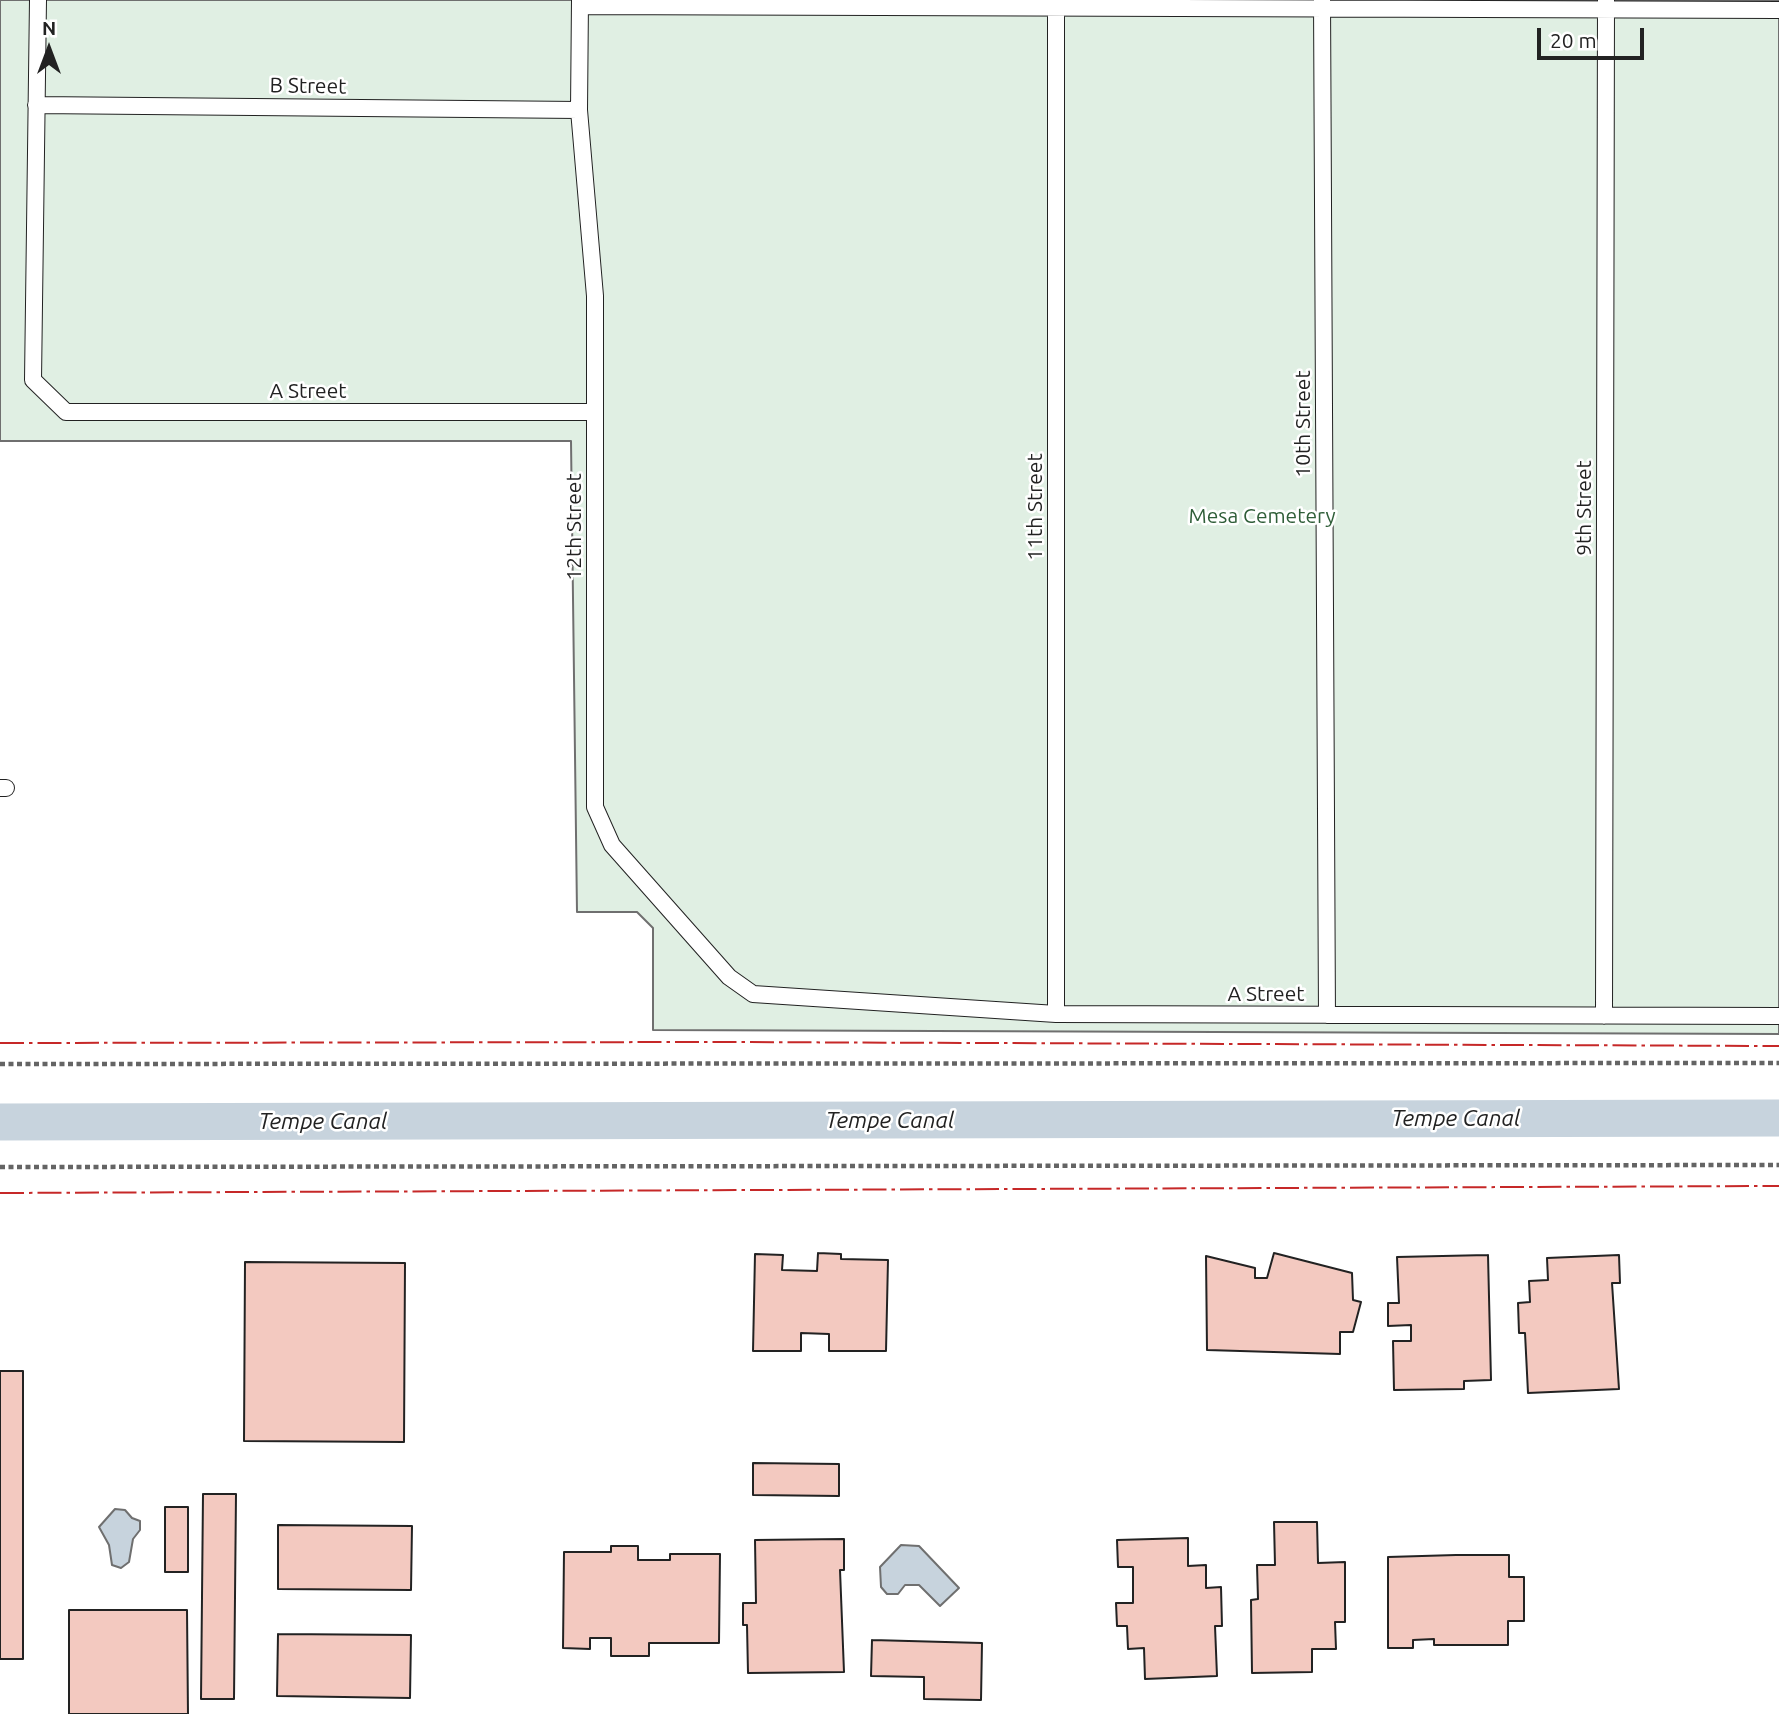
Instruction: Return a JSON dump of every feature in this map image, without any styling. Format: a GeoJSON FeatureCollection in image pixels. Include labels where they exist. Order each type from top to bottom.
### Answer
{"type":"FeatureCollection","features":[{"type":"Feature","properties":{"kind":"lane"},"geometry":{"type":"LineString","coordinates":[[36,105],[38,0]]}},
{"type":"Feature","properties":{"kind":"lane"},"geometry":{"type":"LineString","coordinates":[[580,3],[1606,5],[1779,10]]}},
{"type":"Feature","properties":{"kind":"lane","name":"12th Street"},"geometry":{"type":"LineString","coordinates":[[580,3],[579,110],[595,296],[595,807],[612,845],[729,977],[753,994]]}},
{"type":"Feature","properties":{"kind":"lane","name":"11th Street"},"geometry":{"type":"LineString","coordinates":[[1056,4],[1056,1014]]}},
{"type":"Feature","properties":{"kind":"lane","name":"10th Street"},"geometry":{"type":"LineString","coordinates":[[1322,4],[1327,1015]]}},
{"type":"Feature","properties":{"kind":"lane","name":"9th Street"},"geometry":{"type":"LineString","coordinates":[[1604,1016],[1606,5]]}},
{"type":"Feature","properties":{"kind":"lane","name":"B Street"},"geometry":{"type":"LineString","coordinates":[[36,105],[579,110]]}},
{"type":"Feature","properties":{"kind":"lane","name":"A Street"},"geometry":{"type":"LineString","coordinates":[[36,105],[33,380],[66,412],[595,412]]}},
{"type":"Feature","properties":{"kind":"lane","name":"A Street"},"geometry":{"type":"LineString","coordinates":[[753,994],[1056,1014],[1779,1016]]}},
{"type":"Feature","properties":{"kind":"path"},"geometry":{"type":"LineString","coordinates":[[0,1064],[1779,1063]]}},
{"type":"Feature","properties":{"kind":"path"},"geometry":{"type":"LineString","coordinates":[[0,1167],[1779,1165]]}},
{"type":"Feature","properties":{"kind":"green space","name":"Mesa Cemetery"},"geometry":{"type":"Polygon","coordinates":[[[0,0],[1779,0],[1779,1034],[653,1030],[653,928],[637,912],[577,912],[571,441],[0,441],[0,0]]]}},
{"type":"Feature","properties":{"kind":"shaded area"},"geometry":{"type":"Polygon","coordinates":[[[115,1509],[125,1510],[132,1518],[140,1521],[140,1530],[133,1539],[129,1562],[121,1568],[112,1565],[109,1545],[99,1527],[115,1509]]]}},
{"type":"Feature","properties":{"kind":"shaded area"},"geometry":{"type":"Polygon","coordinates":[[[901,1545],[919,1546],[959,1588],[940,1606],[919,1585],[905,1585],[898,1594],[887,1594],[881,1587],[880,1567],[901,1545]]]}},
{"type":"Feature","properties":{"kind":"building"},"geometry":{"type":"Polygon","coordinates":[[[818,1253],[841,1254],[841,1259],[888,1260],[886,1351],[829,1351],[829,1334],[801,1333],[801,1351],[753,1351],[755,1254],[783,1255],[782,1270],[817,1271],[818,1253]]]}},
{"type":"Feature","properties":{"kind":"building"},"geometry":{"type":"Polygon","coordinates":[[[1274,1253],[1352,1273],[1353,1300],[1361,1302],[1353,1332],[1340,1332],[1340,1354],[1207,1350],[1206,1256],[1255,1268],[1255,1278],[1267,1278],[1274,1253]]]}},
{"type":"Feature","properties":{"kind":"building"},"geometry":{"type":"Polygon","coordinates":[[[1488,1255],[1491,1380],[1464,1381],[1464,1389],[1394,1390],[1393,1341],[1411,1341],[1411,1325],[1388,1326],[1388,1303],[1399,1303],[1397,1257],[1488,1255]]]}},
{"type":"Feature","properties":{"kind":"building"},"geometry":{"type":"Polygon","coordinates":[[[1619,1255],[1620,1283],[1612,1283],[1619,1389],[1528,1393],[1525,1333],[1519,1333],[1518,1303],[1530,1302],[1529,1281],[1548,1280],[1547,1258],[1619,1255]]]}},
{"type":"Feature","properties":{"kind":"building"},"geometry":{"type":"Polygon","coordinates":[[[245,1262],[405,1263],[404,1442],[244,1441],[245,1262]]]}},
{"type":"Feature","properties":{"kind":"building"},"geometry":{"type":"Polygon","coordinates":[[[0,1371],[23,1371],[23,1659],[0,1659],[0,1371]]]}},
{"type":"Feature","properties":{"kind":"building"},"geometry":{"type":"Polygon","coordinates":[[[753,1463],[839,1464],[839,1496],[753,1495],[753,1463]]]}},
{"type":"Feature","properties":{"kind":"building"},"geometry":{"type":"Polygon","coordinates":[[[203,1494],[236,1494],[234,1699],[201,1699],[203,1494]]]}},
{"type":"Feature","properties":{"kind":"building"},"geometry":{"type":"Polygon","coordinates":[[[165,1507],[188,1507],[188,1572],[165,1572],[165,1507]]]}},
{"type":"Feature","properties":{"kind":"building"},"geometry":{"type":"Polygon","coordinates":[[[1274,1522],[1317,1522],[1318,1563],[1345,1562],[1345,1622],[1335,1622],[1336,1649],[1312,1649],[1312,1672],[1252,1673],[1251,1600],[1258,1599],[1257,1565],[1275,1565],[1274,1522]]]}},
{"type":"Feature","properties":{"kind":"building"},"geometry":{"type":"Polygon","coordinates":[[[278,1525],[412,1526],[411,1590],[278,1589],[278,1525]]]}},
{"type":"Feature","properties":{"kind":"building"},"geometry":{"type":"Polygon","coordinates":[[[1188,1538],[1188,1566],[1206,1565],[1206,1588],[1221,1587],[1222,1626],[1215,1626],[1217,1676],[1145,1679],[1144,1648],[1128,1649],[1127,1626],[1117,1626],[1116,1603],[1133,1603],[1133,1567],[1118,1567],[1117,1540],[1188,1538]]]}},
{"type":"Feature","properties":{"kind":"building"},"geometry":{"type":"Polygon","coordinates":[[[844,1539],[844,1570],[840,1570],[844,1672],[748,1673],[747,1625],[743,1625],[743,1603],[756,1603],[755,1540],[844,1539]]]}},
{"type":"Feature","properties":{"kind":"building"},"geometry":{"type":"Polygon","coordinates":[[[611,1546],[638,1546],[638,1560],[670,1560],[670,1554],[720,1554],[719,1643],[649,1643],[649,1656],[611,1656],[611,1638],[590,1638],[590,1649],[563,1648],[564,1552],[611,1552],[611,1546]]]}},
{"type":"Feature","properties":{"kind":"building"},"geometry":{"type":"Polygon","coordinates":[[[1509,1555],[1509,1577],[1524,1577],[1524,1621],[1508,1621],[1508,1645],[1434,1645],[1434,1639],[1413,1640],[1413,1648],[1388,1648],[1388,1557],[1509,1555]]]}},
{"type":"Feature","properties":{"kind":"building"},"geometry":{"type":"Polygon","coordinates":[[[69,1610],[187,1610],[188,1714],[69,1714],[69,1610]]]}},
{"type":"Feature","properties":{"kind":"building"},"geometry":{"type":"Polygon","coordinates":[[[278,1634],[411,1635],[410,1698],[277,1696],[278,1634]]]}},
{"type":"Feature","properties":{"kind":"building"},"geometry":{"type":"Polygon","coordinates":[[[872,1640],[982,1643],[981,1700],[924,1699],[924,1677],[871,1676],[872,1640]]]}},
{"type":"Feature","properties":{"kind":"waterway","name":"Tempe Canal"},"geometry":{"type":"LineString","coordinates":[[0,1122],[1779,1118]]}},
{"type":"Feature","properties":{"kind":"power"},"geometry":{"type":"LineString","coordinates":[[0,1043],[719,1042],[1779,1046]]}},
{"type":"Feature","properties":{"kind":"power"},"geometry":{"type":"LineString","coordinates":[[0,1193],[1779,1186]]}}]}
